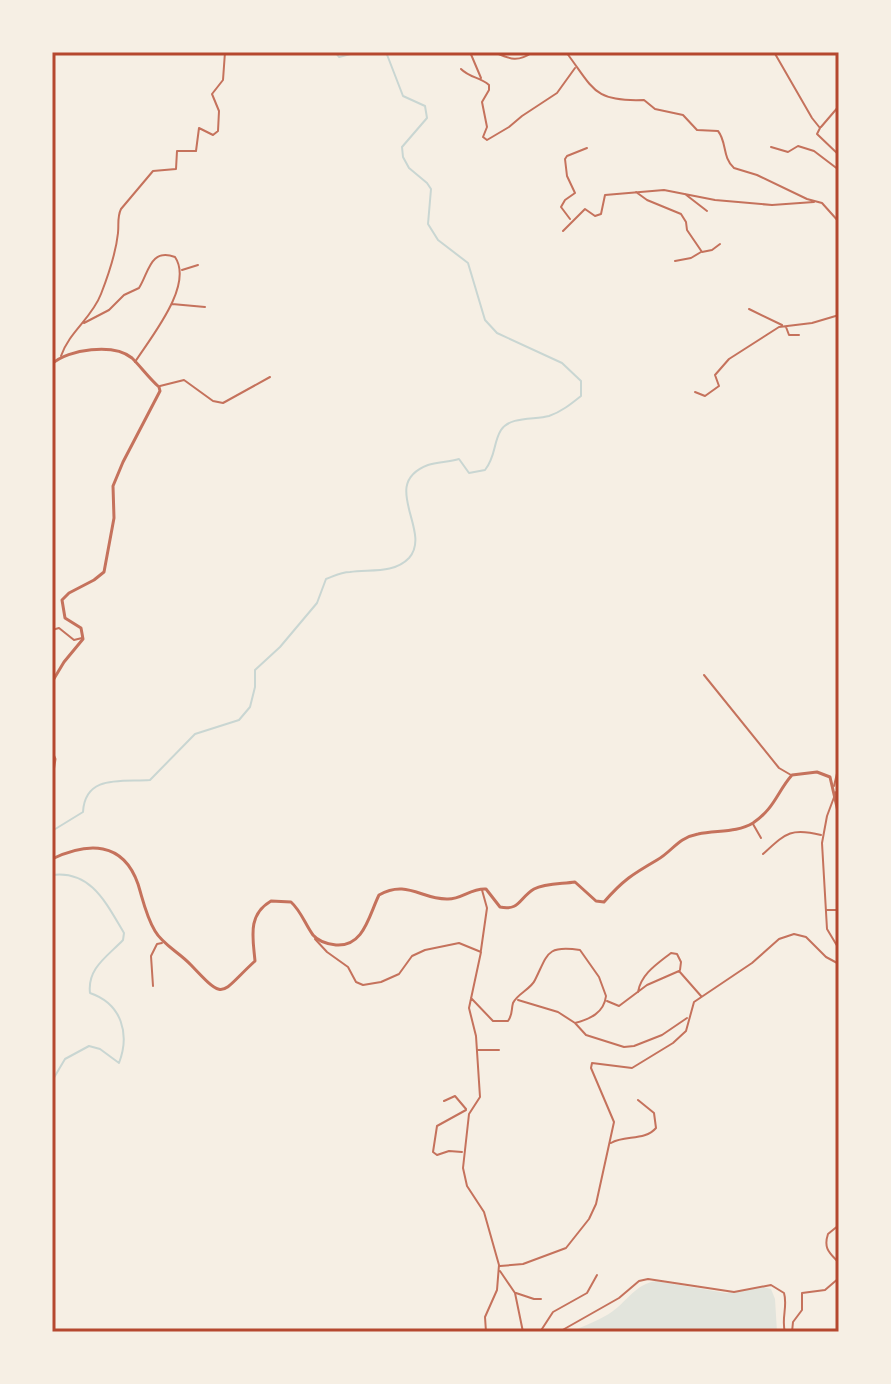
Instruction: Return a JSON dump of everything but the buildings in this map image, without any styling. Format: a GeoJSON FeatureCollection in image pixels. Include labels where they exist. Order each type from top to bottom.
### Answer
{"type":"FeatureCollection","features":[{"type":"Feature","properties":{"kind":"street"},"geometry":{"type":"LineString","coordinates":[[60,358],[69,339],[83,324],[103,290],[121,209],[153,171],[176,169],[177,151],[196,151],[199,128],[213,135],[218,131],[219,111],[212,94],[225,77],[225,52]]}},
{"type":"Feature","properties":{"kind":"street"},"geometry":{"type":"LineString","coordinates":[[470,52],[489,87],[482,102],[487,127],[483,137],[487,140],[557,93],[576,67]]}},
{"type":"Feature","properties":{"kind":"street"},"geometry":{"type":"LineString","coordinates":[[494,52],[513,60],[522,59],[533,52]]}},
{"type":"Feature","properties":{"kind":"street"},"geometry":{"type":"LineString","coordinates":[[566,52],[587,83],[607,98],[629,102],[644,100],[655,109],[683,115],[697,130],[718,131],[724,154],[734,168],[820,202],[839,222]]}},
{"type":"Feature","properties":{"kind":"street"},"geometry":{"type":"LineString","coordinates":[[774,52],[820,128]]}},
{"type":"Feature","properties":{"kind":"street"},"geometry":{"type":"LineString","coordinates":[[461,69],[471,78],[482,79]]}},
{"type":"Feature","properties":{"kind":"street"},"geometry":{"type":"LineString","coordinates":[[839,106],[817,134],[839,155]]}},
{"type":"Feature","properties":{"kind":"street"},"geometry":{"type":"LineString","coordinates":[[771,147],[788,152],[798,146],[814,151],[839,170]]}},
{"type":"Feature","properties":{"kind":"street"},"geometry":{"type":"LineString","coordinates":[[572,221],[561,207],[575,193],[567,176],[565,159],[587,148]]}},
{"type":"Feature","properties":{"kind":"street"},"geometry":{"type":"LineString","coordinates":[[563,231],[585,209],[595,216],[600,215],[603,211],[602,199],[607,194],[664,190],[715,200],[772,205],[820,202]]}},
{"type":"Feature","properties":{"kind":"street"},"geometry":{"type":"LineString","coordinates":[[635,191],[647,200],[681,214],[689,235],[702,252]]}},
{"type":"Feature","properties":{"kind":"street"},"geometry":{"type":"LineString","coordinates":[[684,194],[707,211]]}},
{"type":"Feature","properties":{"kind":"street"},"geometry":{"type":"LineString","coordinates":[[675,261],[712,250],[720,244]]}},
{"type":"Feature","properties":{"kind":"street"},"geometry":{"type":"LineString","coordinates":[[83,324],[139,288],[149,264],[159,256],[175,257],[181,270],[178,290],[135,362]]}},
{"type":"Feature","properties":{"kind":"street"},"geometry":{"type":"LineString","coordinates":[[181,270],[198,265]]}},
{"type":"Feature","properties":{"kind":"street"},"geometry":{"type":"LineString","coordinates":[[170,304],[205,307]]}},
{"type":"Feature","properties":{"kind":"street"},"geometry":{"type":"LineString","coordinates":[[749,309],[779,322],[789,335],[799,335]]}},
{"type":"Feature","properties":{"kind":"street"},"geometry":{"type":"LineString","coordinates":[[695,392],[704,396],[719,386],[715,375],[729,359],[784,326],[812,323],[839,315]]}},
{"type":"Feature","properties":{"kind":"street"},"geometry":{"type":"LineString","coordinates":[[52,364],[76,351],[120,353],[135,362],[159,387],[158,397],[113,486],[114,518],[104,572],[62,600],[65,618],[81,628],[83,637],[52,682]]}},
{"type":"Feature","properties":{"kind":"street"},"geometry":{"type":"LineString","coordinates":[[159,387],[184,380],[213,401],[223,403],[270,377]]}},
{"type":"Feature","properties":{"kind":"street"},"geometry":{"type":"LineString","coordinates":[[52,630],[59,628],[74,640],[83,637]]}},
{"type":"Feature","properties":{"kind":"street"},"geometry":{"type":"LineString","coordinates":[[704,675],[779,768],[792,775],[823,773],[830,777],[836,792],[839,816]]}},
{"type":"Feature","properties":{"kind":"street"},"geometry":{"type":"LineString","coordinates":[[52,752],[55,759],[52,778]]}},
{"type":"Feature","properties":{"kind":"street"},"geometry":{"type":"LineString","coordinates":[[834,786],[839,765]]}},
{"type":"Feature","properties":{"kind":"street"},"geometry":{"type":"LineString","coordinates":[[315,938],[336,945],[354,942],[370,919],[379,895],[384,892],[414,889],[432,897],[450,899],[470,890],[482,889],[490,892],[503,908],[517,907],[537,888],[575,882],[596,901],[604,902],[625,878],[659,860],[677,842],[697,834],[737,829],[752,823],[773,805],[792,775]]}},
{"type":"Feature","properties":{"kind":"street"},"geometry":{"type":"LineString","coordinates":[[836,792],[822,835],[825,910],[829,934],[839,949]]}},
{"type":"Feature","properties":{"kind":"street"},"geometry":{"type":"LineString","coordinates":[[752,823],[761,838]]}},
{"type":"Feature","properties":{"kind":"street"},"geometry":{"type":"LineString","coordinates":[[763,854],[792,831],[822,835]]}},
{"type":"Feature","properties":{"kind":"street"},"geometry":{"type":"LineString","coordinates":[[52,859],[88,848],[118,854],[133,873],[150,921],[163,942],[179,953],[217,991],[227,988],[255,961],[252,927],[267,903],[276,900],[291,902],[327,952],[348,967],[356,982],[363,985],[399,974],[412,956],[425,950],[459,943],[481,952]]}},
{"type":"Feature","properties":{"kind":"street"},"geometry":{"type":"LineString","coordinates":[[482,889],[487,908],[470,997],[480,1097],[469,1114],[464,1152],[465,1181],[484,1212],[499,1268],[515,1293],[523,1332]]}},
{"type":"Feature","properties":{"kind":"street"},"geometry":{"type":"LineString","coordinates":[[825,910],[839,910]]}},
{"type":"Feature","properties":{"kind":"street"},"geometry":{"type":"LineString","coordinates":[[499,1268],[523,1264],[570,1245],[596,1204],[614,1118],[591,1064],[632,1068],[680,1039],[686,1031],[694,1002],[788,935],[806,937],[826,957],[839,964]]}},
{"type":"Feature","properties":{"kind":"street"},"geometry":{"type":"LineString","coordinates":[[153,986],[151,956],[157,944],[163,942]]}},
{"type":"Feature","properties":{"kind":"street"},"geometry":{"type":"LineString","coordinates":[[470,997],[494,1022],[509,1020],[517,999],[535,981],[536,974],[550,953],[561,947],[582,951],[599,977],[606,1000],[619,1006],[647,985],[679,971]]}},
{"type":"Feature","properties":{"kind":"street"},"geometry":{"type":"LineString","coordinates":[[638,992],[647,973],[671,953],[677,954],[679,971],[701,996]]}},
{"type":"Feature","properties":{"kind":"street"},"geometry":{"type":"LineString","coordinates":[[517,999],[558,1012],[586,1035],[624,1047],[662,1035],[689,1015]]}},
{"type":"Feature","properties":{"kind":"street"},"geometry":{"type":"LineString","coordinates":[[575,1023],[594,1016],[606,1000]]}},
{"type":"Feature","properties":{"kind":"street"},"geometry":{"type":"LineString","coordinates":[[476,1050],[499,1050]]}},
{"type":"Feature","properties":{"kind":"street"},"geometry":{"type":"LineString","coordinates":[[444,1101],[455,1096],[469,1114]]}},
{"type":"Feature","properties":{"kind":"street"},"geometry":{"type":"LineString","coordinates":[[610,1144],[624,1138],[647,1135],[656,1128],[654,1113],[638,1100]]}},
{"type":"Feature","properties":{"kind":"street"},"geometry":{"type":"LineString","coordinates":[[464,1152],[437,1155],[433,1152],[437,1126],[466,1110]]}},
{"type":"Feature","properties":{"kind":"street"},"geometry":{"type":"LineString","coordinates":[[839,1225],[828,1234],[826,1241],[827,1252],[839,1263]]}},
{"type":"Feature","properties":{"kind":"street"},"geometry":{"type":"LineString","coordinates":[[486,1332],[485,1317],[497,1290],[499,1268]]}},
{"type":"Feature","properties":{"kind":"street"},"geometry":{"type":"LineString","coordinates":[[540,1332],[553,1312],[587,1293],[597,1275]]}},
{"type":"Feature","properties":{"kind":"street"},"geometry":{"type":"LineString","coordinates":[[792,1332],[793,1322],[802,1310],[802,1293],[825,1290],[839,1278]]}},
{"type":"Feature","properties":{"kind":"street"},"geometry":{"type":"LineString","coordinates":[[559,1332],[619,1298],[639,1281],[648,1279],[734,1292],[765,1285],[776,1287],[784,1293],[786,1300],[785,1332]]}},
{"type":"Feature","properties":{"kind":"street"},"geometry":{"type":"LineString","coordinates":[[515,1293],[541,1299]]}},
{"type":"Feature","properties":{"kind":"shaded area"},"geometry":{"type":"Polygon","coordinates":[[[656,1281],[726,1293],[763,1287],[771,1289],[775,1299],[777,1332],[571,1332],[608,1314],[638,1289],[656,1281]]]}},
{"type":"Feature","properties":{"kind":"waterway"},"geometry":{"type":"LineString","coordinates":[[335,52],[339,57],[358,52]]}},
{"type":"Feature","properties":{"kind":"waterway"},"geometry":{"type":"LineString","coordinates":[[52,831],[83,812],[90,791],[98,786],[107,782],[150,780],[195,734],[239,720],[250,707],[255,670],[280,647],[317,603],[326,579],[344,573],[389,569],[409,558],[415,547],[415,535],[406,496],[407,484],[414,473],[428,465],[459,459],[469,473],[485,470],[498,435],[510,422],[553,414],[581,396],[581,381],[562,363],[497,333],[485,320],[468,263],[438,240],[428,224],[431,189],[409,168],[402,147],[427,118],[425,106],[403,96],[386,52]]}},
{"type":"Feature","properties":{"kind":"waterway"},"geometry":{"type":"LineString","coordinates":[[52,875],[66,875],[87,883],[104,900],[124,933],[123,940],[95,969],[90,984],[90,993],[110,1004],[121,1021],[124,1041],[119,1063],[100,1049],[89,1046],[65,1059],[52,1081]]}}]}
